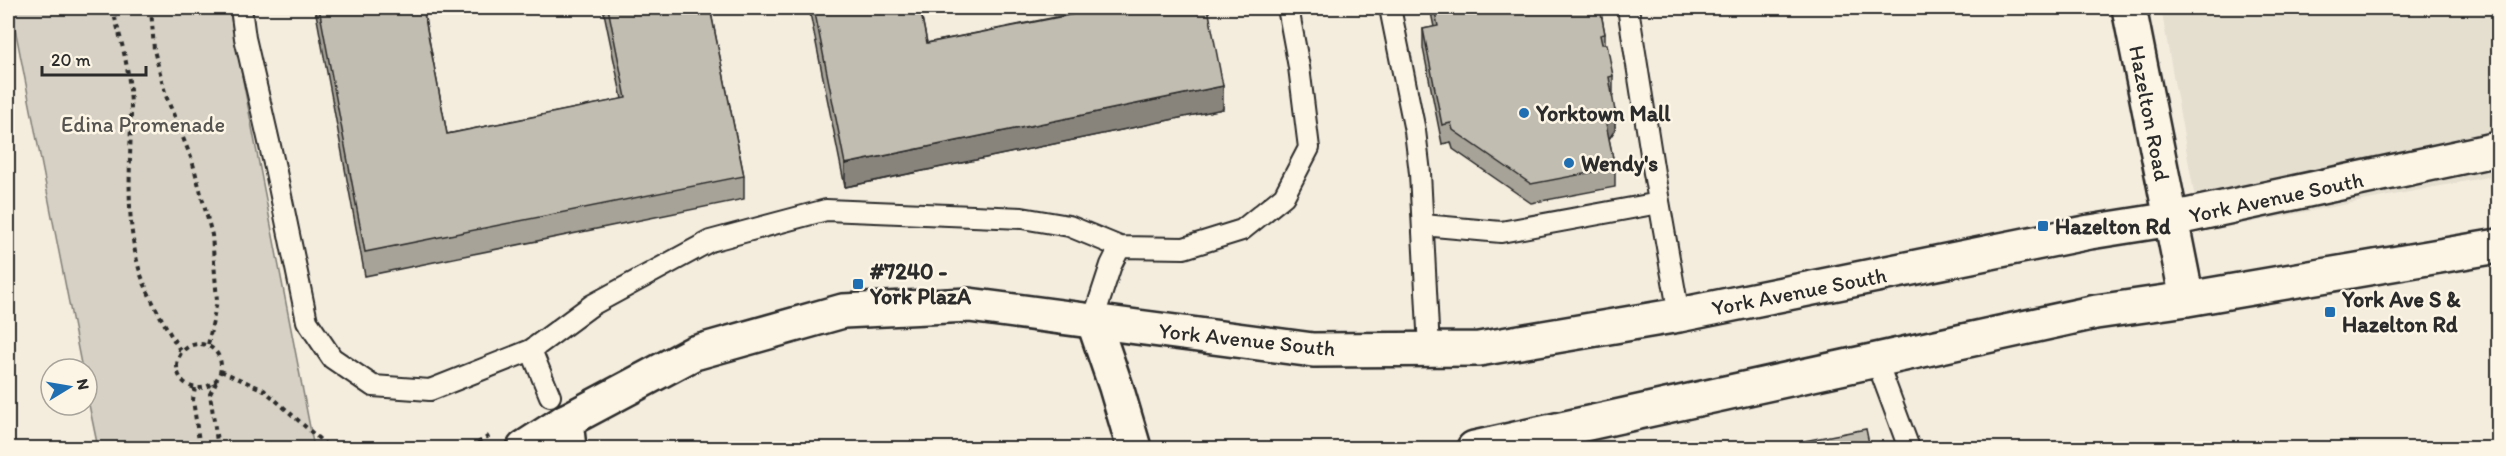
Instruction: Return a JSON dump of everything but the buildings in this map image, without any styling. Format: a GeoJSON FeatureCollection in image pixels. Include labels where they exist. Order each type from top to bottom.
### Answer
{"type":"FeatureCollection","features":[{"type":"Feature","properties":{"kind":"street","name":"Hazelton Road"},"geometry":{"type":"LineString","coordinates":[[2129,8],[2187,299]]}},
{"type":"Feature","properties":{"kind":"street","name":"York Avenue South"},"geometry":{"type":"LineString","coordinates":[[524,448],[562,422],[694,353],[843,311],[969,304],[1313,350],[1479,349],[1679,315],[2090,232],[2172,219],[2499,149]]}},
{"type":"Feature","properties":{"kind":"street"},"geometry":{"type":"LineString","coordinates":[[1474,448],[2096,312],[2187,299],[2499,246]]}},
{"type":"Feature","properties":{"kind":"street"},"geometry":{"type":"LineString","coordinates":[[1093,320],[1134,448]]}},
{"type":"Feature","properties":{"kind":"lane"},"geometry":{"type":"LineString","coordinates":[[241,8],[245,39],[307,321],[332,358],[373,386],[430,390],[531,350],[592,305],[710,241],[826,210],[1022,218],[1069,226],[1120,247],[1184,248],[1242,230],[1284,196],[1309,148],[1299,67],[1288,8]]}},
{"type":"Feature","properties":{"kind":"lane"},"geometry":{"type":"LineString","coordinates":[[1390,8],[1415,131],[1423,225],[1429,349]]}},
{"type":"Feature","properties":{"kind":"lane"},"geometry":{"type":"LineString","coordinates":[[1628,8],[1679,315]]}},
{"type":"Feature","properties":{"kind":"lane"},"geometry":{"type":"LineString","coordinates":[[1423,225],[1501,232],[1659,203]]}},
{"type":"Feature","properties":{"kind":"lane"},"geometry":{"type":"LineString","coordinates":[[1093,320],[1111,265],[1120,247]]}},
{"type":"Feature","properties":{"kind":"lane"},"geometry":{"type":"LineString","coordinates":[[531,350],[562,422]]}},
{"type":"Feature","properties":{"kind":"lane"},"geometry":{"type":"LineString","coordinates":[[1876,359],[1909,448]]}},
{"type":"Feature","properties":{"kind":"path"},"geometry":{"type":"LineString","coordinates":[[112,8],[127,61],[131,109],[131,219],[141,273],[156,312],[181,352]]}},
{"type":"Feature","properties":{"kind":"path"},"geometry":{"type":"LineString","coordinates":[[151,8],[154,50],[166,96],[192,160],[212,235],[217,301],[208,345]]}},
{"type":"Feature","properties":{"kind":"path"},"geometry":{"type":"LineString","coordinates":[[217,379],[207,386],[195,388],[182,381],[178,374],[177,358],[181,352],[193,344],[208,345],[219,356],[221,371],[210,394],[218,448]]}},
{"type":"Feature","properties":{"kind":"path"},"geometry":{"type":"LineString","coordinates":[[221,371],[264,390],[325,444],[344,448]]}},
{"type":"Feature","properties":{"kind":"path"},"geometry":{"type":"LineString","coordinates":[[195,388],[193,400],[200,448]]}},
{"type":"Feature","properties":{"kind":"shaded area"},"geometry":{"type":"Polygon","coordinates":[[[2161,8],[2498,8],[2498,175],[2201,232],[2161,8]]]}},
{"type":"Feature","properties":{"kind":"green space","name":"Edina Promenade"},"geometry":{"type":"Polygon","coordinates":[[[11,8],[229,8],[314,448],[98,448],[92,417],[99,417],[99,357],[80,357],[11,8]]]}},
{"type":"Feature","properties":{"kind":"place","name":"Yorktown Mall"},"geometry":{"type":"Point","coordinates":[1524,113]}},
{"type":"Feature","properties":{"kind":"place","name":"Wendy's"},"geometry":{"type":"Point","coordinates":[1569,163]}},
{"type":"Feature","properties":{"kind":"place","name":"Hazelton Rd"},"geometry":{"type":"Point","coordinates":[2043,226]}},
{"type":"Feature","properties":{"kind":"place","name":"#7240 - York PlazA"},"geometry":{"type":"Point","coordinates":[858,284]}},
{"type":"Feature","properties":{"kind":"place","name":"York Ave S & Hazelton Rd"},"geometry":{"type":"Point","coordinates":[2330,312]}}]}
